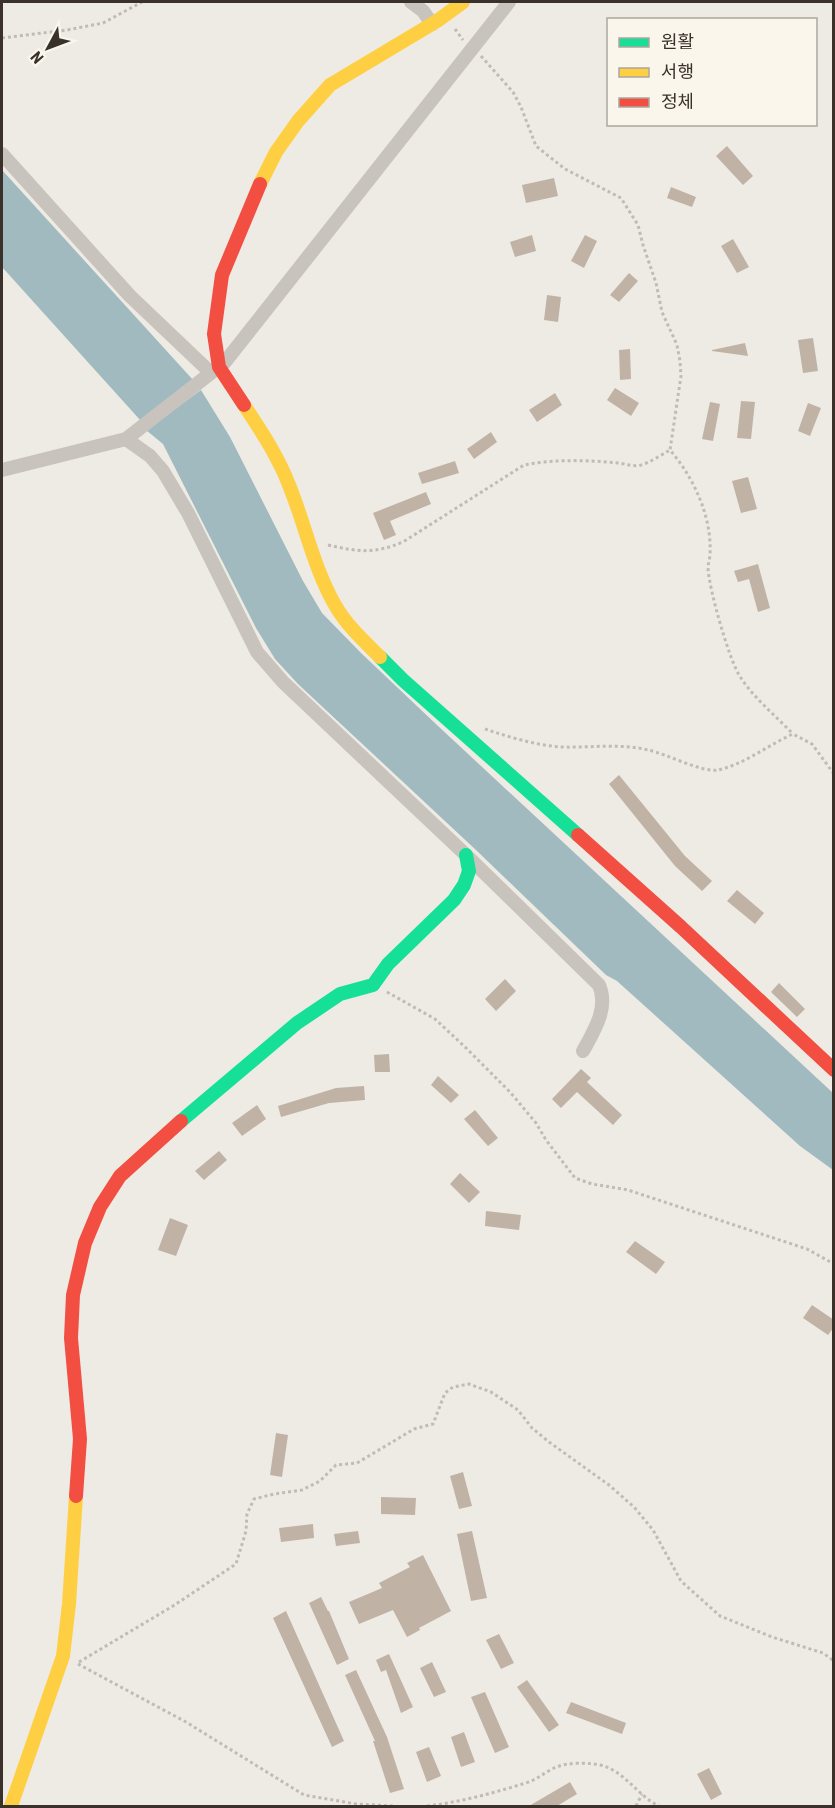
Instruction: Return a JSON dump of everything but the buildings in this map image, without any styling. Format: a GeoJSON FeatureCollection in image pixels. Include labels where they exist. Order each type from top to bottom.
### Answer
{"type":"FeatureCollection","features":[{"type":"Feature","properties":{"kind":"street"},"geometry":{"type":"LineString","coordinates":[[411,2],[432,24]]}},
{"type":"Feature","properties":{"kind":"street"},"geometry":{"type":"LineString","coordinates":[[215,370],[214,334],[222,275],[262,178],[276,152],[298,121],[330,86],[464,2]]}},
{"type":"Feature","properties":{"kind":"street"},"geometry":{"type":"LineString","coordinates":[[2,470],[126,439],[234,353],[509,2]]}},
{"type":"Feature","properties":{"kind":"street"},"geometry":{"type":"LineString","coordinates":[[2,154],[130,296],[215,370],[275,453],[335,605],[350,627],[403,680],[681,927],[834,1070]]}},
{"type":"Feature","properties":{"kind":"street"},"geometry":{"type":"LineString","coordinates":[[126,439],[150,456],[189,513],[257,652],[283,682],[466,855],[599,986],[604,996],[602,1011],[583,1052]]}},
{"type":"Feature","properties":{"kind":"street"},"geometry":{"type":"LineString","coordinates":[[11,1806],[63,1656],[69,1604],[80,1439],[70,1338],[73,1295],[85,1243],[100,1206],[120,1176],[204,1100],[297,1023],[340,994],[373,985],[388,964],[454,900],[464,885],[469,871],[466,855]]}},
{"type":"Feature","properties":{"kind":"path"},"geometry":{"type":"LineString","coordinates":[[2,38],[104,23],[141,2]]}},
{"type":"Feature","properties":{"kind":"path"},"geometry":{"type":"LineString","coordinates":[[444,16],[470,50],[483,57],[513,92],[536,146],[564,169],[621,198],[638,225],[656,283],[662,312],[677,345],[680,361],[681,375],[670,450],[692,480],[700,500],[707,524],[710,554],[708,567],[712,587],[719,618],[737,671],[747,686],[793,734],[812,744],[834,774]]}},
{"type":"Feature","properties":{"kind":"path"},"geometry":{"type":"LineString","coordinates":[[309,540],[371,552],[386,549],[422,531],[524,465],[542,461],[574,461],[634,466],[642,465],[670,450]]}},
{"type":"Feature","properties":{"kind":"path"},"geometry":{"type":"LineString","coordinates":[[457,726],[463,724],[479,727],[546,746],[632,747],[686,761],[707,770],[718,770],[742,762],[793,734]]}},
{"type":"Feature","properties":{"kind":"path"},"geometry":{"type":"LineString","coordinates":[[373,985],[435,1019],[464,1046],[510,1092],[536,1123],[575,1178],[592,1184],[628,1190],[807,1249],[834,1264]]}},
{"type":"Feature","properties":{"kind":"path"},"geometry":{"type":"LineString","coordinates":[[77,1663],[236,1564],[246,1531],[247,1514],[254,1499],[302,1490],[320,1481],[336,1465],[357,1462],[414,1429],[433,1424],[445,1393],[453,1387],[469,1384],[491,1392],[518,1410],[532,1428],[609,1485],[634,1507],[653,1530],[681,1581],[720,1616],[772,1637],[823,1653],[834,1661]]}},
{"type":"Feature","properties":{"kind":"path"},"geometry":{"type":"LineString","coordinates":[[63,1656],[186,1722],[304,1795],[356,1804],[394,1806]]}},
{"type":"Feature","properties":{"kind":"path"},"geometry":{"type":"LineString","coordinates":[[427,1806],[446,1804],[510,1788],[530,1782],[556,1766],[580,1764],[603,1766],[626,1778],[642,1794],[659,1806]]}},
{"type":"Feature","properties":{"kind":"path"},"geometry":{"type":"LineString","coordinates":[[636,1806],[642,1794]]}},
{"type":"Feature","properties":{"kind":"water"},"geometry":{"type":"Polygon","coordinates":[[[2,170],[194,381],[141,421],[2,267],[2,170]]]}},
{"type":"Feature","properties":{"kind":"water"},"geometry":{"type":"Polygon","coordinates":[[[201,390],[230,437],[303,581],[322,613],[438,726],[833,1093],[833,1170],[800,1146],[617,981],[606,975],[298,684],[275,659],[256,628],[163,444],[146,430],[201,390]]]}},
{"type":"Feature","properties":{"kind":"traffic: fast"},"geometry":{"type":"LineString","coordinates":[[380,657],[578,835]]}},
{"type":"Feature","properties":{"kind":"traffic: fast"},"geometry":{"type":"LineString","coordinates":[[181,1121],[297,1023],[340,994],[373,985],[388,964],[454,900],[464,885],[469,871],[466,855]]}},
{"type":"Feature","properties":{"kind":"traffic: slow"},"geometry":{"type":"LineString","coordinates":[[260,184],[276,152],[298,121],[330,85],[437,21],[463,2]]}},
{"type":"Feature","properties":{"kind":"traffic: slow"},"geometry":{"type":"LineString","coordinates":[[244,405],[285,474],[321,577],[335,605],[350,626],[380,657]]}},
{"type":"Feature","properties":{"kind":"traffic: slow"},"geometry":{"type":"LineString","coordinates":[[11,1806],[63,1656],[76,1496]]}},
{"type":"Feature","properties":{"kind":"traffic: jam"},"geometry":{"type":"LineString","coordinates":[[244,405],[219,367],[214,334],[222,275],[260,184]]}},
{"type":"Feature","properties":{"kind":"traffic: jam"},"geometry":{"type":"LineString","coordinates":[[578,835],[681,927],[834,1070]]}},
{"type":"Feature","properties":{"kind":"traffic: jam"},"geometry":{"type":"LineString","coordinates":[[76,1496],[80,1439],[71,1338],[73,1295],[85,1243],[100,1207],[120,1176],[181,1121]]}}]}
